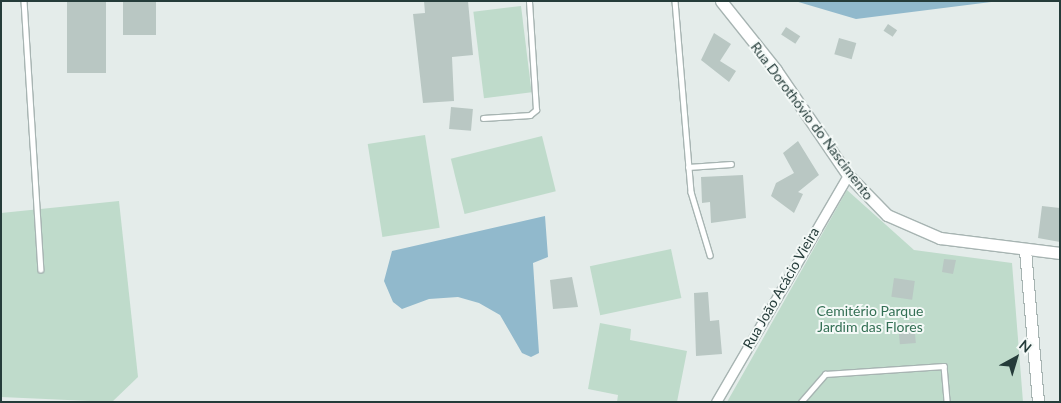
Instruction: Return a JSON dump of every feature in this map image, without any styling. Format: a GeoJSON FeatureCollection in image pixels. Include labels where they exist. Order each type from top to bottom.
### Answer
{"type":"FeatureCollection","features":[{"type":"Feature","properties":{"kind":"street","name":"Rua Dorothóvio do Nascimento"},"geometry":{"type":"LineString","coordinates":[[721,1],[776,70],[848,174],[876,206],[911,229],[953,241],[1060,254]]}},
{"type":"Feature","properties":{"kind":"street","name":"Rua João Acácio Vieira"},"geometry":{"type":"LineString","coordinates":[[716,402],[848,174]]}},
{"type":"Feature","properties":{"kind":"street"},"geometry":{"type":"LineString","coordinates":[[1025,250],[1038,402]]}},
{"type":"Feature","properties":{"kind":"lane"},"geometry":{"type":"LineString","coordinates":[[24,1],[41,269]]}},
{"type":"Feature","properties":{"kind":"lane"},"geometry":{"type":"LineString","coordinates":[[482,118],[530,115],[536,110],[529,1]]}},
{"type":"Feature","properties":{"kind":"lane"},"geometry":{"type":"LineString","coordinates":[[675,1],[688,167],[698,226],[710,255]]}},
{"type":"Feature","properties":{"kind":"lane"},"geometry":{"type":"LineString","coordinates":[[688,167],[731,164]]}},
{"type":"Feature","properties":{"kind":"lane"},"geometry":{"type":"LineString","coordinates":[[801,402],[825,374],[944,366],[947,402]]}},
{"type":"Feature","properties":{"kind":"green space"},"geometry":{"type":"Polygon","coordinates":[[[521,6],[532,92],[484,98],[473,12],[521,6]]]}},
{"type":"Feature","properties":{"kind":"green space"},"geometry":{"type":"Polygon","coordinates":[[[425,135],[440,228],[382,237],[368,144],[425,135]]]}},
{"type":"Feature","properties":{"kind":"green space"},"geometry":{"type":"Polygon","coordinates":[[[542,136],[556,191],[465,214],[451,159],[542,136]]]}},
{"type":"Feature","properties":{"kind":"green space","name":"Cemitério Parque Jardim das Flores"},"geometry":{"type":"Polygon","coordinates":[[[847,190],[914,250],[1012,263],[1023,402],[727,402],[847,190]]]}},
{"type":"Feature","properties":{"kind":"green space"},"geometry":{"type":"Polygon","coordinates":[[[119,201],[138,377],[112,402],[1,397],[1,213],[119,201]]]}},
{"type":"Feature","properties":{"kind":"green space"},"geometry":{"type":"Polygon","coordinates":[[[671,249],[681,298],[600,315],[590,266],[671,249]]]}},
{"type":"Feature","properties":{"kind":"green space"},"geometry":{"type":"Polygon","coordinates":[[[600,323],[631,329],[630,340],[687,351],[677,402],[617,402],[618,395],[588,389],[600,323]]]}},
{"type":"Feature","properties":{"kind":"water"},"geometry":{"type":"Polygon","coordinates":[[[795,1],[999,1],[856,19],[795,1]]]}},
{"type":"Feature","properties":{"kind":"water"},"geometry":{"type":"Polygon","coordinates":[[[545,216],[548,257],[533,263],[539,353],[531,357],[522,353],[500,315],[479,303],[458,297],[429,299],[402,309],[393,302],[384,281],[392,251],[545,216]]]}},
{"type":"Feature","properties":{"kind":"building"},"geometry":{"type":"Polygon","coordinates":[[[67,1],[106,1],[106,73],[67,73],[67,1]]]}},
{"type":"Feature","properties":{"kind":"building"},"geometry":{"type":"Polygon","coordinates":[[[123,1],[156,1],[156,35],[123,35],[123,1]]]}},
{"type":"Feature","properties":{"kind":"building"},"geometry":{"type":"Polygon","coordinates":[[[424,1],[468,1],[473,55],[452,57],[454,101],[423,103],[413,14],[425,13],[424,1]]]}},
{"type":"Feature","properties":{"kind":"building"},"geometry":{"type":"Polygon","coordinates":[[[888,24],[897,30],[893,37],[884,31],[888,24]]]}},
{"type":"Feature","properties":{"kind":"building"},"geometry":{"type":"Polygon","coordinates":[[[786,27],[800,36],[795,44],[781,35],[786,27]]]}},
{"type":"Feature","properties":{"kind":"building"},"geometry":{"type":"Polygon","coordinates":[[[714,33],[731,44],[720,61],[736,71],[729,82],[701,60],[714,33]]]}},
{"type":"Feature","properties":{"kind":"building"},"geometry":{"type":"Polygon","coordinates":[[[839,38],[856,43],[852,59],[834,54],[839,38]]]}},
{"type":"Feature","properties":{"kind":"building"},"geometry":{"type":"Polygon","coordinates":[[[451,107],[473,109],[471,131],[449,129],[451,107]]]}},
{"type":"Feature","properties":{"kind":"building"},"geometry":{"type":"Polygon","coordinates":[[[798,141],[819,175],[798,192],[803,194],[794,213],[771,196],[776,183],[794,173],[783,153],[798,141]]]}},
{"type":"Feature","properties":{"kind":"building"},"geometry":{"type":"Polygon","coordinates":[[[743,175],[746,218],[711,223],[710,202],[702,203],[701,177],[743,175]]]}},
{"type":"Feature","properties":{"kind":"building"},"geometry":{"type":"Polygon","coordinates":[[[1042,206],[1060,208],[1060,242],[1038,238],[1042,206]]]}},
{"type":"Feature","properties":{"kind":"building"},"geometry":{"type":"Polygon","coordinates":[[[944,259],[956,260],[953,274],[942,272],[944,259]]]}},
{"type":"Feature","properties":{"kind":"building"},"geometry":{"type":"Polygon","coordinates":[[[572,277],[578,307],[553,309],[550,280],[572,277]]]}},
{"type":"Feature","properties":{"kind":"building"},"geometry":{"type":"Polygon","coordinates":[[[894,278],[915,281],[912,300],[891,297],[894,278]]]}},
{"type":"Feature","properties":{"kind":"building"},"geometry":{"type":"Polygon","coordinates":[[[708,292],[710,321],[719,320],[722,354],[696,356],[694,293],[708,292]]]}},
{"type":"Feature","properties":{"kind":"building"},"geometry":{"type":"Polygon","coordinates":[[[914,322],[916,343],[900,344],[898,323],[914,322]]]}}]}
